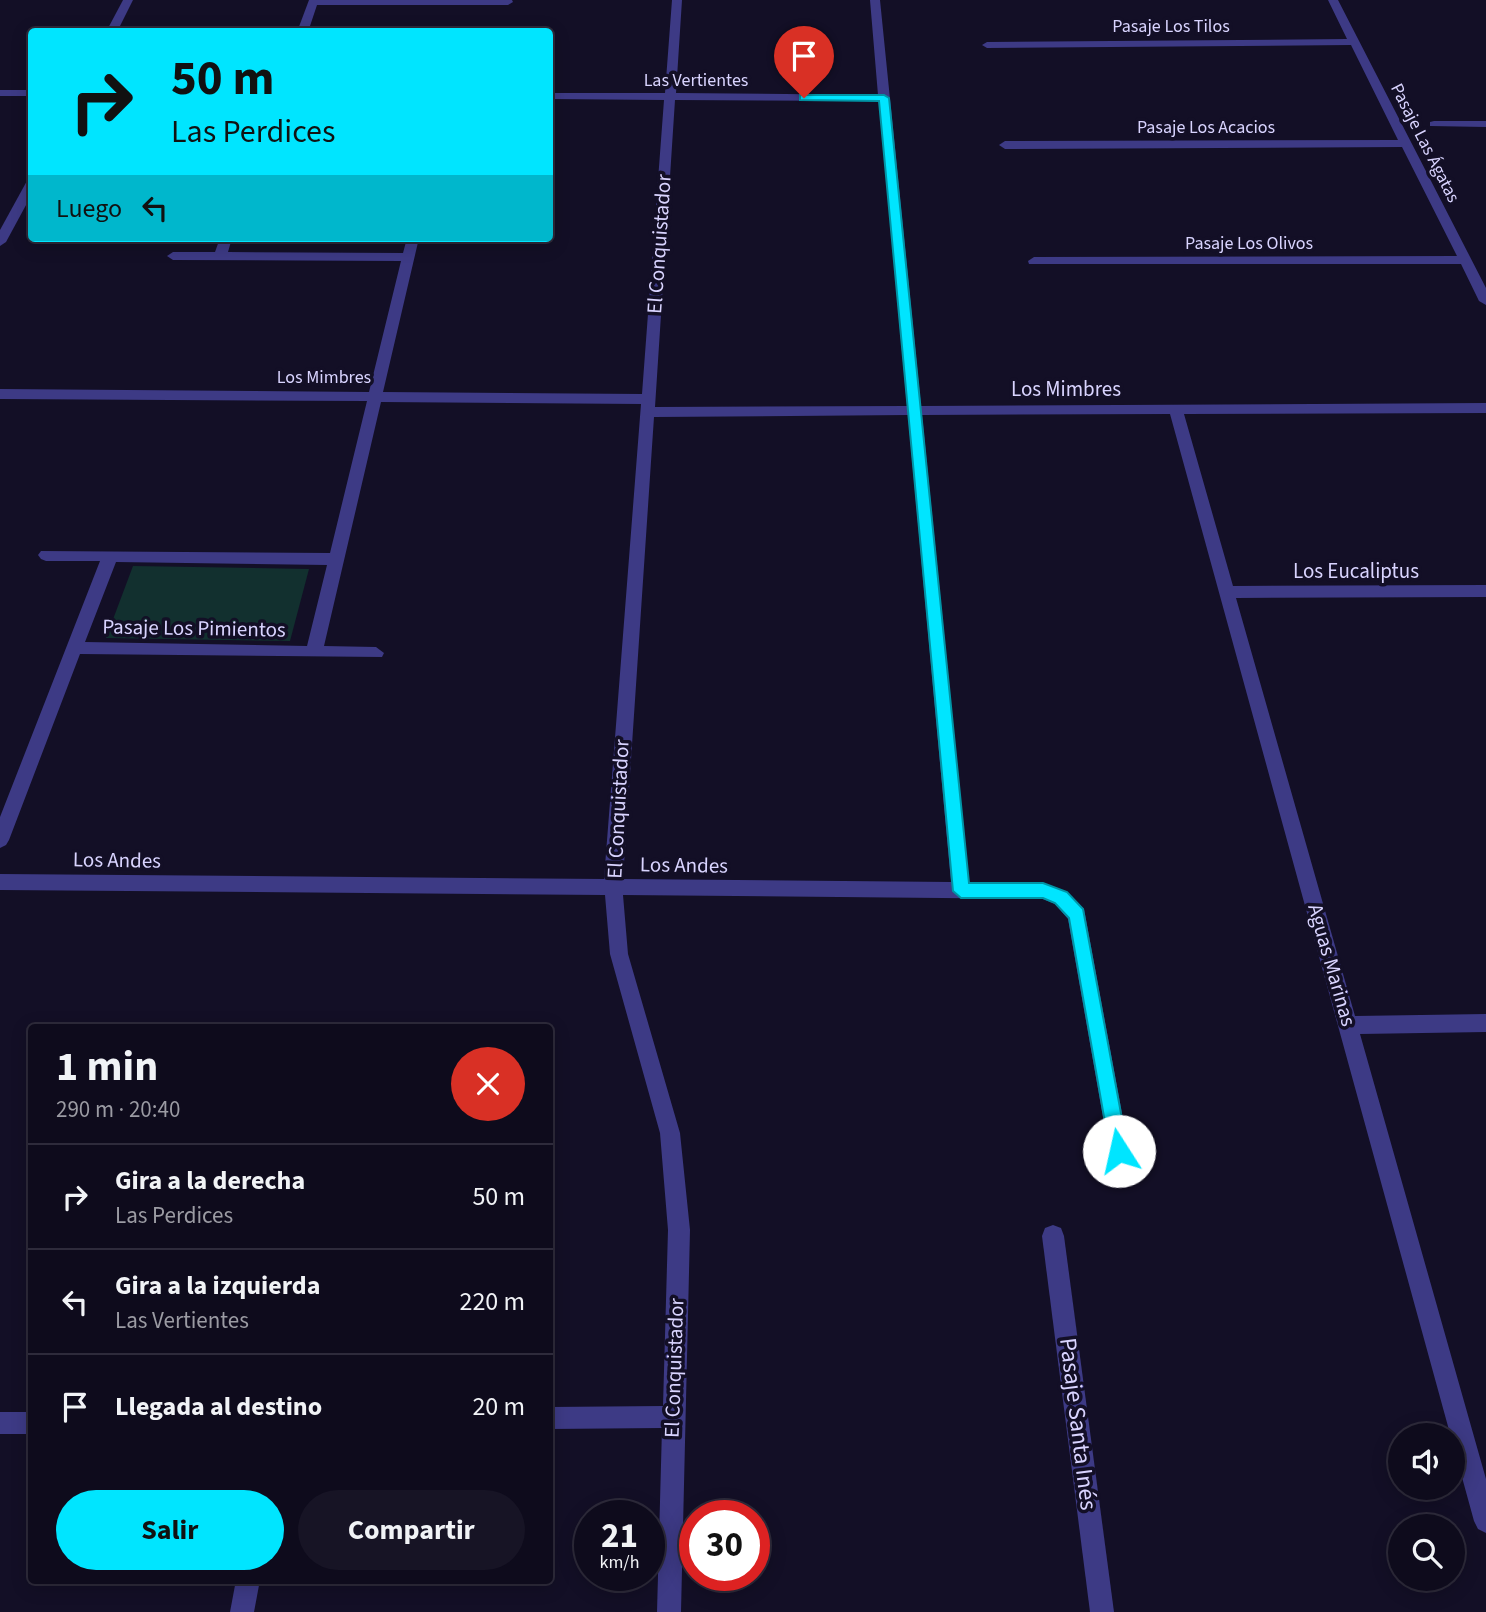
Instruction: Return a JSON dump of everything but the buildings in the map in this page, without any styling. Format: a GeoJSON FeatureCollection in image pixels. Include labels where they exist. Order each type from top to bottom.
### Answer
{"type":"FeatureCollection","features":[{"type":"Feature","properties":{"kind":"street"},"geometry":{"type":"LineString","coordinates":[[113,28],[128,0]]}},
{"type":"Feature","properties":{"kind":"street","name":"El Conquistador"},"geometry":{"type":"LineString","coordinates":[[669,1612],[672,1417],[679,1230],[676,1180],[670,1133],[658,1083],[619,954],[613,887],[677,0]]}},
{"type":"Feature","properties":{"kind":"street"},"geometry":{"type":"LineString","coordinates":[[875,0],[961,891]]}},
{"type":"Feature","properties":{"kind":"street","name":"Pasaje Las Ágatas"},"geometry":{"type":"LineString","coordinates":[[1333,0],[1486,301]]}},
{"type":"Feature","properties":{"kind":"street"},"geometry":{"type":"LineString","coordinates":[[303,28],[313,1],[508,2]]}},
{"type":"Feature","properties":{"kind":"street","name":"Pasaje Los Tilos"},"geometry":{"type":"LineString","coordinates":[[987,45],[1355,43]]}},
{"type":"Feature","properties":{"kind":"street"},"geometry":{"type":"LineString","coordinates":[[0,93],[28,93]]}},
{"type":"Feature","properties":{"kind":"street","name":"Las Vertientes"},"geometry":{"type":"LineString","coordinates":[[553,96],[884,98]]}},
{"type":"Feature","properties":{"kind":"street"},"geometry":{"type":"LineString","coordinates":[[1434,124],[1486,124]]}},
{"type":"Feature","properties":{"kind":"street","name":"Pasaje Los Acacios"},"geometry":{"type":"LineString","coordinates":[[1006,145],[1406,144]]}},
{"type":"Feature","properties":{"kind":"street"},"geometry":{"type":"LineString","coordinates":[[0,242],[28,190]]}},
{"type":"Feature","properties":{"kind":"street"},"geometry":{"type":"LineString","coordinates":[[220,256],[225,242]]}},
{"type":"Feature","properties":{"kind":"street","name":"Pasaje Los Pimientos"},"geometry":{"type":"LineString","coordinates":[[314,652],[412,242]]}},
{"type":"Feature","properties":{"kind":"street"},"geometry":{"type":"LineString","coordinates":[[173,256],[409,257]]}},
{"type":"Feature","properties":{"kind":"street","name":"Pasaje Los Olivos"},"geometry":{"type":"LineString","coordinates":[[1034,261],[1465,260]]}},
{"type":"Feature","properties":{"kind":"street","name":"Los Mimbres"},"geometry":{"type":"LineString","coordinates":[[0,394],[375,397],[915,411],[1486,408]]}},
{"type":"Feature","properties":{"kind":"street","name":"Aguas Marinas"},"geometry":{"type":"LineString","coordinates":[[1176,410],[1486,1521]]}},
{"type":"Feature","properties":{"kind":"street"},"geometry":{"type":"LineString","coordinates":[[47,555],[336,559]]}},
{"type":"Feature","properties":{"kind":"street","name":"Pasaje Los Pimientos"},"geometry":{"type":"LineString","coordinates":[[0,840],[110,556]]}},
{"type":"Feature","properties":{"kind":"street","name":"Los Eucaliptus"},"geometry":{"type":"LineString","coordinates":[[1227,592],[1486,591]]}},
{"type":"Feature","properties":{"kind":"street","name":"Pasaje Los Pimientos"},"geometry":{"type":"LineString","coordinates":[[74,648],[376,653]]}},
{"type":"Feature","properties":{"kind":"street","name":"Los Andes"},"geometry":{"type":"LineString","coordinates":[[0,882],[1043,891],[1061,898],[1077,915],[1119,1151]]}},
{"type":"Feature","properties":{"kind":"street"},"geometry":{"type":"LineString","coordinates":[[1349,1025],[1486,1023]]}},
{"type":"Feature","properties":{"kind":"street","name":"Pasaje Santa Inés"},"geometry":{"type":"LineString","coordinates":[[1054,1236],[1102,1612]]}},
{"type":"Feature","properties":{"kind":"street"},"geometry":{"type":"LineString","coordinates":[[553,1418],[672,1417]]}},
{"type":"Feature","properties":{"kind":"street"},"geometry":{"type":"LineString","coordinates":[[0,1423],[28,1423]]}},
{"type":"Feature","properties":{"kind":"street"},"geometry":{"type":"LineString","coordinates":[[243,1612],[247,1584]]}},
{"type":"Feature","properties":{"kind":"green space"},"geometry":{"type":"Polygon","coordinates":[[[133,566],[309,569],[290,641],[106,638],[133,566]]]}},
{"type":"Feature","properties":{"kind":"route"},"geometry":{"type":"LineString","coordinates":[[804,98],[884,98],[961,891],[1043,891],[1061,898],[1077,915],[1119,1151]]}}]}
